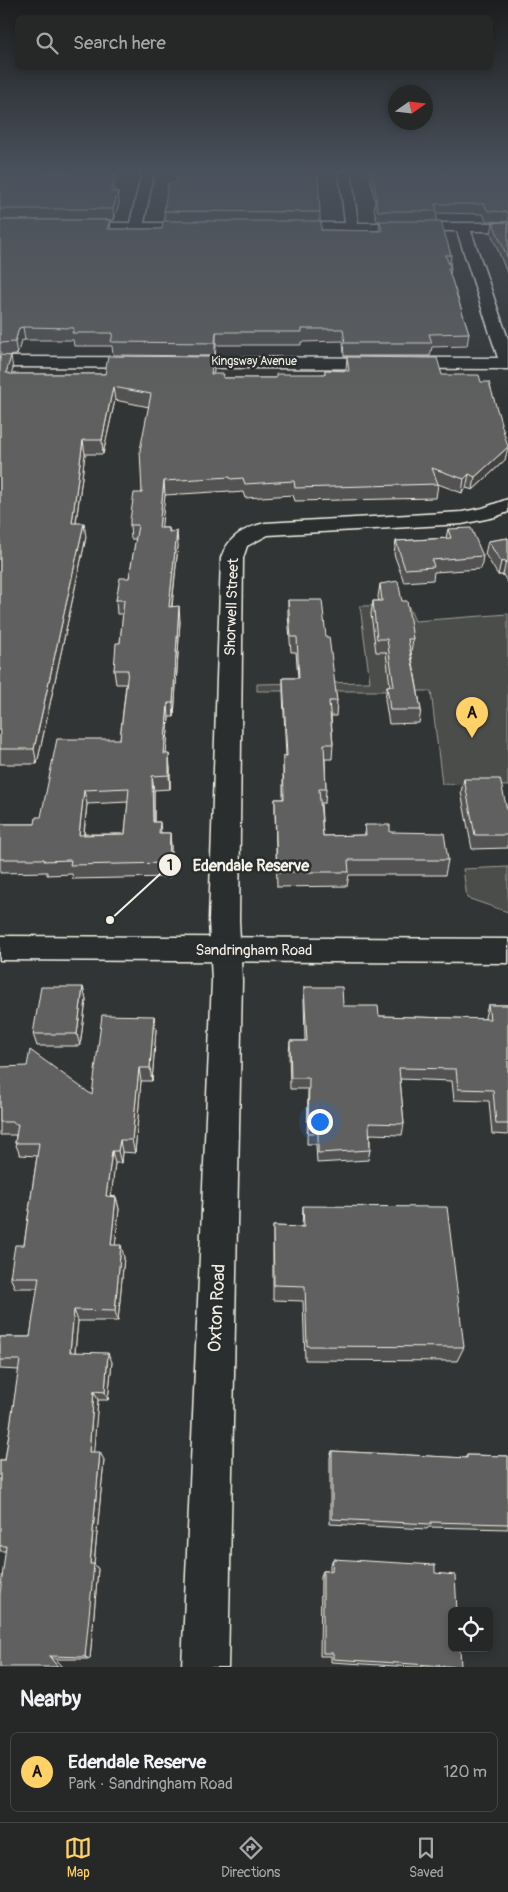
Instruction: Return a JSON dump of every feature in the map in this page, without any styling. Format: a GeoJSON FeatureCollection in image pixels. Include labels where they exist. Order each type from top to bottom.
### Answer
{"type":"FeatureCollection","features":[{"type":"Feature","properties":{"kind":"street"},"geometry":{"type":"LineString","coordinates":[[471,250],[508,363]]}},
{"type":"Feature","properties":{"kind":"street","name":"Kingsway Avenue"},"geometry":{"type":"LineString","coordinates":[[0,362],[508,363]]}},
{"type":"Feature","properties":{"kind":"street","name":"Shorwell Street"},"geometry":{"type":"LineString","coordinates":[[226,949],[225,873],[232,558],[234,548],[246,537],[265,529],[462,518],[482,514],[508,505]]}},
{"type":"Feature","properties":{"kind":"street","name":"Sandringham Road"},"geometry":{"type":"LineString","coordinates":[[0,948],[508,951]]}},
{"type":"Feature","properties":{"kind":"street","name":"Oxton Road"},"geometry":{"type":"LineString","coordinates":[[205,1667],[214,1360],[221,1208],[227,981],[226,949]]}},
{"type":"Feature","properties":{"kind":"shaded area"},"geometry":{"type":"Polygon","coordinates":[[[408,605],[415,621],[508,614],[508,786],[442,784],[431,691],[257,691],[257,684],[370,682],[360,606],[408,605]]]}},
{"type":"Feature","properties":{"kind":"shaded area"},"geometry":{"type":"Polygon","coordinates":[[[508,867],[508,912],[467,898],[463,869],[508,867]]]}},
{"type":"Feature","properties":{"kind":"building"},"geometry":{"type":"Polygon","coordinates":[[[0,250],[449,250],[451,255],[445,255],[451,268],[448,268],[469,333],[429,334],[432,343],[345,343],[343,329],[302,329],[302,332],[216,332],[215,343],[111,342],[113,333],[72,333],[74,328],[23,327],[19,328],[15,342],[0,343],[0,250]]]}},
{"type":"Feature","properties":{"kind":"building"},"geometry":{"type":"Polygon","coordinates":[[[504,250],[508,250],[508,259],[504,250]]]}},
{"type":"Feature","properties":{"kind":"building"},"geometry":{"type":"Polygon","coordinates":[[[0,355],[11,356],[6,373],[9,374],[105,374],[108,356],[213,357],[211,374],[224,374],[223,378],[276,378],[276,374],[325,374],[325,370],[349,371],[347,357],[437,358],[442,375],[479,375],[481,382],[489,382],[508,447],[475,477],[469,474],[464,479],[432,468],[438,484],[295,488],[294,481],[245,484],[243,478],[231,479],[230,477],[164,481],[159,528],[169,528],[169,532],[177,531],[169,607],[179,606],[173,703],[168,703],[164,754],[169,754],[169,775],[152,776],[153,822],[160,822],[159,833],[170,833],[169,863],[70,865],[71,860],[0,859],[0,824],[35,824],[36,817],[41,817],[57,739],[120,739],[128,670],[114,670],[116,643],[120,643],[124,600],[116,600],[120,578],[129,578],[138,525],[130,525],[130,520],[134,493],[142,493],[140,450],[151,394],[113,387],[102,440],[83,440],[72,523],[84,523],[34,749],[0,749],[0,355]],[[129,788],[84,790],[79,835],[125,834],[129,788]]]}},
{"type":"Feature","properties":{"kind":"building"},"geometry":{"type":"Polygon","coordinates":[[[471,528],[483,556],[432,560],[434,567],[405,569],[396,541],[451,538],[448,529],[471,528]]]}},
{"type":"Feature","properties":{"kind":"building"},"geometry":{"type":"Polygon","coordinates":[[[508,538],[508,564],[506,561],[501,562],[488,541],[508,538]]]}},
{"type":"Feature","properties":{"kind":"building"},"geometry":{"type":"Polygon","coordinates":[[[398,581],[402,601],[407,601],[413,639],[408,639],[421,710],[390,710],[387,686],[394,686],[387,639],[377,639],[373,601],[382,601],[380,584],[398,581]]]}},
{"type":"Feature","properties":{"kind":"building"},"geometry":{"type":"Polygon","coordinates":[[[288,600],[322,600],[326,637],[329,637],[337,701],[329,701],[333,744],[324,744],[326,789],[319,789],[323,836],[366,835],[365,825],[390,825],[390,832],[444,833],[448,860],[348,860],[349,872],[277,872],[275,799],[284,799],[283,756],[287,756],[283,678],[299,678],[297,637],[291,637],[288,600]]]}},
{"type":"Feature","properties":{"kind":"building"},"geometry":{"type":"Polygon","coordinates":[[[464,779],[500,779],[508,814],[508,835],[475,835],[464,779]]]}},
{"type":"Feature","properties":{"kind":"building"},"geometry":{"type":"Polygon","coordinates":[[[41,987],[83,987],[77,1034],[33,1034],[41,987]]]}},
{"type":"Feature","properties":{"kind":"building"},"geometry":{"type":"Polygon","coordinates":[[[304,987],[342,987],[343,1006],[378,1006],[379,1016],[490,1019],[488,1005],[508,1005],[508,1124],[496,1124],[493,1090],[458,1089],[456,1069],[399,1068],[404,1124],[369,1123],[370,1150],[318,1153],[318,1133],[308,1133],[309,1078],[291,1078],[290,1041],[307,1041],[304,987]]]}},
{"type":"Feature","properties":{"kind":"building"},"geometry":{"type":"Polygon","coordinates":[[[102,1015],[154,1016],[150,1068],[139,1068],[132,1140],[120,1140],[118,1151],[112,1151],[106,1196],[116,1197],[111,1245],[121,1245],[115,1311],[74,1310],[70,1352],[108,1353],[105,1392],[94,1391],[89,1452],[100,1452],[90,1564],[94,1564],[85,1657],[49,1656],[58,1667],[0,1667],[0,1594],[6,1546],[0,1546],[0,1460],[5,1460],[20,1360],[0,1360],[0,1337],[30,1337],[39,1277],[10,1277],[15,1245],[24,1245],[39,1143],[15,1143],[18,1124],[14,1124],[14,1122],[0,1122],[0,1067],[27,1066],[30,1050],[92,1095],[102,1015]]]}},
{"type":"Feature","properties":{"kind":"building"},"geometry":{"type":"Polygon","coordinates":[[[303,1206],[447,1207],[464,1347],[307,1346],[305,1286],[274,1285],[273,1226],[304,1227],[303,1206]]]}},
{"type":"Feature","properties":{"kind":"building"},"geometry":{"type":"Polygon","coordinates":[[[332,1451],[467,1458],[467,1455],[508,1456],[508,1524],[431,1522],[431,1524],[332,1519],[332,1451]]]}},
{"type":"Feature","properties":{"kind":"building"},"geometry":{"type":"Polygon","coordinates":[[[333,1559],[435,1565],[435,1573],[455,1575],[457,1607],[448,1607],[448,1652],[460,1652],[461,1667],[333,1659],[333,1653],[323,1653],[323,1571],[332,1571],[333,1559]]]}},
{"type":"Feature","properties":{"kind":"place","name":"Edendale Reserve"},"geometry":{"type":"Point","coordinates":[472,738]}},
{"type":"Feature","properties":{"kind":"place","name":"Edendale Reserve"},"geometry":{"type":"Point","coordinates":[110,920]}}]}
